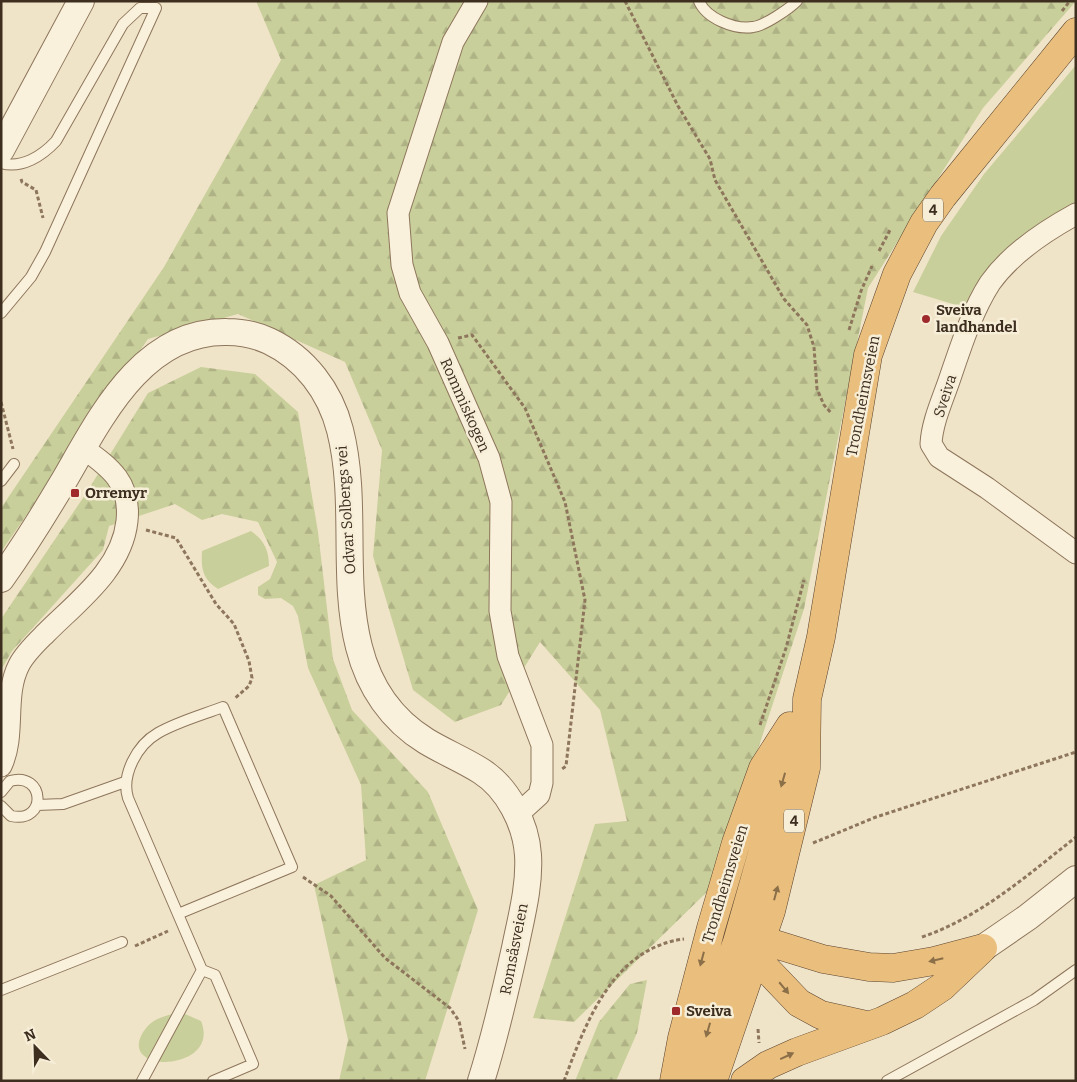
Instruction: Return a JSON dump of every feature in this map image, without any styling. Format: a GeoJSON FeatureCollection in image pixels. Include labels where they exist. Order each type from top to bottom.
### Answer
{"type":"FeatureCollection","features":[{"type":"Feature","properties":{"kind":"highway","name":"Trondheimsveien"},"geometry":{"type":"LineString","coordinates":[[713,1081],[752,947],[789,843],[806,768],[807,699],[821,637],[868,355],[886,301],[910,246],[938,202],[1076,32]]}},
{"type":"Feature","properties":{"kind":"highway","name":"Trondheimsveien"},"geometry":{"type":"LineString","coordinates":[[674,1081],[682,1038],[710,928],[748,808],[763,768],[807,699]]}},
{"type":"Feature","properties":{"kind":"highway"},"geometry":{"type":"LineString","coordinates":[[752,947],[885,968],[934,961],[983,948]]}},
{"type":"Feature","properties":{"kind":"highway"},"geometry":{"type":"LineString","coordinates":[[752,947],[790,995],[804,1006],[821,1016],[866,1025]]}},
{"type":"Feature","properties":{"kind":"highway"},"geometry":{"type":"LineString","coordinates":[[697,1081],[698,1067],[708,1029],[752,947]]}},
{"type":"Feature","properties":{"kind":"highway"},"geometry":{"type":"LineString","coordinates":[[746,1081],[768,1065],[797,1052],[899,1014],[942,987],[983,948]]}},
{"type":"Feature","properties":{"kind":"street"},"geometry":{"type":"LineString","coordinates":[[8,157],[81,1]]}},
{"type":"Feature","properties":{"kind":"street","name":"Rommiskogen"},"geometry":{"type":"LineString","coordinates":[[477,1],[453,42],[398,213],[402,265],[410,293],[438,343],[489,458],[501,502],[500,611],[508,656],[542,745],[542,784]]}},
{"type":"Feature","properties":{"kind":"street","name":"Sveiva"},"geometry":{"type":"LineString","coordinates":[[1076,214],[1020,251],[991,282],[983,295],[960,350],[940,408],[931,444],[940,457],[987,488],[1076,553]]}},
{"type":"Feature","properties":{"kind":"street","name":"Odvar Solbergs vei"},"geometry":{"type":"LineString","coordinates":[[1,579],[36,526],[100,418],[141,367],[163,350],[185,338],[211,332],[238,332],[261,337],[283,347],[302,362],[319,383],[331,405],[340,429],[348,493],[354,616],[360,648],[370,677],[391,712],[406,727],[483,772],[498,784],[517,815]]}},
{"type":"Feature","properties":{"kind":"street"},"geometry":{"type":"LineString","coordinates":[[1,766],[7,748],[12,691],[19,665],[39,640],[106,570],[118,553],[126,529],[126,497],[120,482],[110,468],[83,448]]}},
{"type":"Feature","properties":{"kind":"street"},"geometry":{"type":"LineString","coordinates":[[517,815],[539,795],[542,784]]}},
{"type":"Feature","properties":{"kind":"street","name":"Romsåsveien"},"geometry":{"type":"LineString","coordinates":[[481,1081],[502,1007],[527,881],[528,855],[525,835],[517,815]]}},
{"type":"Feature","properties":{"kind":"street"},"geometry":{"type":"LineString","coordinates":[[983,948],[1028,917],[1076,879]]}},
{"type":"Feature","properties":{"kind":"lane"},"geometry":{"type":"LineString","coordinates":[[699,1],[702,9],[726,24],[754,28],[789,8],[797,1]]}},
{"type":"Feature","properties":{"kind":"lane"},"geometry":{"type":"LineString","coordinates":[[1,163],[8,157],[38,158],[51,146],[124,24],[140,8],[156,8],[56,229],[31,277],[1,313]]}},
{"type":"Feature","properties":{"kind":"lane"},"geometry":{"type":"LineString","coordinates":[[1,481],[14,464]]}},
{"type":"Feature","properties":{"kind":"lane"},"geometry":{"type":"LineString","coordinates":[[178,914],[292,867],[223,707],[158,733],[146,742],[132,763],[126,782],[128,798],[202,970],[215,975],[253,1064],[213,1081]]}},
{"type":"Feature","properties":{"kind":"lane"},"geometry":{"type":"LineString","coordinates":[[1,791],[10,782],[16,780],[29,782],[37,792],[37,805],[29,815],[17,818],[6,813],[1,806]]}},
{"type":"Feature","properties":{"kind":"lane"},"geometry":{"type":"LineString","coordinates":[[37,805],[63,804],[126,782]]}},
{"type":"Feature","properties":{"kind":"lane"},"geometry":{"type":"LineString","coordinates":[[1,990],[122,942]]}},
{"type":"Feature","properties":{"kind":"lane"},"geometry":{"type":"LineString","coordinates":[[142,1081],[202,970]]}},
{"type":"Feature","properties":{"kind":"lane"},"geometry":{"type":"LineString","coordinates":[[887,1081],[1034,1000],[1076,970]]}},
{"type":"Feature","properties":{"kind":"path"},"geometry":{"type":"LineString","coordinates":[[625,1],[678,106],[710,159],[715,180],[780,292],[806,325],[814,347],[817,390],[824,405],[832,414]]}},
{"type":"Feature","properties":{"kind":"path"},"geometry":{"type":"LineString","coordinates":[[8,157],[22,182],[36,190],[43,222],[56,229]]}},
{"type":"Feature","properties":{"kind":"path"},"geometry":{"type":"LineString","coordinates":[[438,343],[472,335],[525,408],[565,502],[585,600],[566,766],[542,784]]}},
{"type":"Feature","properties":{"kind":"path"},"geometry":{"type":"LineString","coordinates":[[1,402],[12,437],[14,464]]}},
{"type":"Feature","properties":{"kind":"path"},"geometry":{"type":"LineString","coordinates":[[126,529],[152,531],[176,538],[216,604],[234,624],[249,661],[252,678],[250,686],[223,707]]}},
{"type":"Feature","properties":{"kind":"path"},"geometry":{"type":"LineString","coordinates":[[813,843],[884,814],[1076,752]]}},
{"type":"Feature","properties":{"kind":"path"},"geometry":{"type":"LineString","coordinates":[[920,937],[953,924],[973,912],[1076,837]]}},
{"type":"Feature","properties":{"kind":"path"},"geometry":{"type":"LineString","coordinates":[[292,867],[298,875],[330,896],[368,941],[391,964],[450,1008],[459,1021],[465,1050]]}},
{"type":"Feature","properties":{"kind":"path"},"geometry":{"type":"LineString","coordinates":[[110,946],[121,950],[128,948],[182,925]]}},
{"type":"Feature","properties":{"kind":"path"},"geometry":{"type":"LineString","coordinates":[[564,1081],[586,1026],[612,982],[632,961],[650,948],[660,943],[685,939]]}},
{"type":"Feature","properties":{"kind":"green space"},"geometry":{"type":"Polygon","coordinates":[[[256,1],[1076,1],[983,108],[868,288],[804,609],[713,886],[574,1022],[533,1018],[595,824],[627,821],[600,710],[540,642],[501,705],[455,722],[413,690],[373,556],[382,450],[345,362],[238,314],[148,339],[1,552],[1,508],[164,267],[281,60],[256,1]]]}},
{"type":"Feature","properties":{"kind":"green space"},"geometry":{"type":"Polygon","coordinates":[[[1076,65],[1076,214],[1039,237],[976,311],[913,292],[941,236],[984,174],[1076,65]]]}},
{"type":"Feature","properties":{"kind":"green space"},"geometry":{"type":"Polygon","coordinates":[[[201,367],[255,374],[298,412],[318,532],[333,659],[352,710],[428,792],[478,910],[425,1081],[339,1081],[348,1040],[314,885],[366,860],[361,785],[308,668],[298,616],[293,606],[281,598],[265,599],[258,595],[258,587],[270,579],[277,562],[258,522],[222,514],[202,520],[175,504],[109,526],[103,550],[12,651],[1,670],[1,619],[85,495],[148,393],[201,367]]]}},
{"type":"Feature","properties":{"kind":"green space"},"geometry":{"type":"Polygon","coordinates":[[[251,531],[265,546],[269,566],[218,589],[209,581],[204,573],[202,551],[251,531]]]}},
{"type":"Feature","properties":{"kind":"green space"},"geometry":{"type":"Polygon","coordinates":[[[647,980],[637,1033],[616,1081],[575,1081],[599,1022],[630,984],[647,980]]]}},
{"type":"Feature","properties":{"kind":"green space"},"geometry":{"type":"Polygon","coordinates":[[[172,1014],[185,1014],[201,1021],[203,1037],[198,1050],[186,1058],[172,1062],[157,1061],[146,1057],[139,1049],[141,1036],[144,1031],[154,1021],[172,1014]]]}},
{"type":"Feature","properties":{"kind":"place","name":"Sveiva landhandel"},"geometry":{"type":"Point","coordinates":[926,319]}},
{"type":"Feature","properties":{"kind":"place","name":"Orremyr"},"geometry":{"type":"Point","coordinates":[75,493]}},
{"type":"Feature","properties":{"kind":"place","name":"Sveiva"},"geometry":{"type":"Point","coordinates":[676,1011]}}]}
